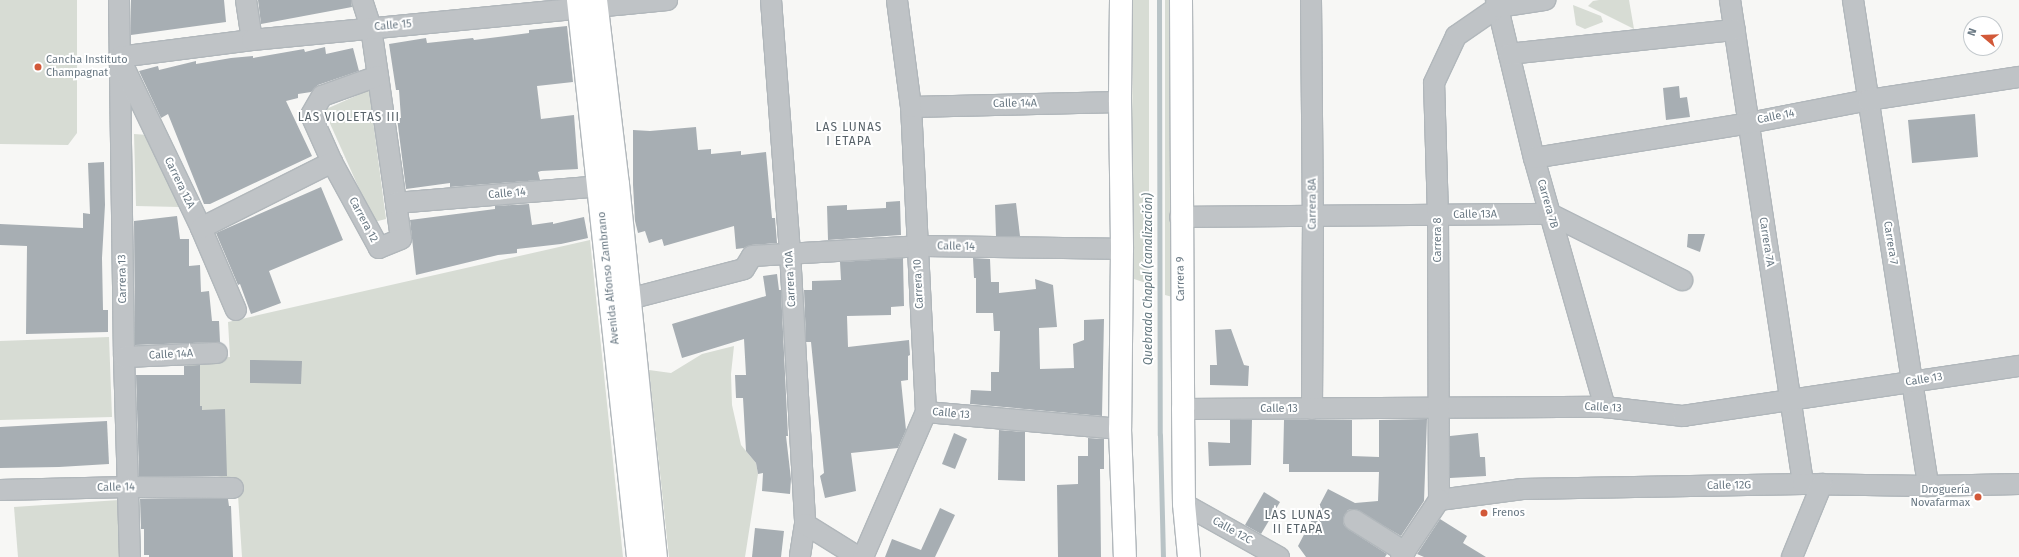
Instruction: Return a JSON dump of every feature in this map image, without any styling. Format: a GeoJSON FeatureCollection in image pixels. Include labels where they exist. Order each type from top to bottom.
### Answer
{"type":"FeatureCollection","features":[{"type":"Feature","properties":{"kind":"main road"},"geometry":{"type":"LineString","coordinates":[[1121,0],[1120,102],[1122,249],[1120,429],[1125,557]]}},
{"type":"Feature","properties":{"kind":"main road","name":"Carrera 9"},"geometry":{"type":"LineString","coordinates":[[1181,0],[1180,217],[1184,504],[1189,557]]}},
{"type":"Feature","properties":{"kind":"main road","name":"Avenida Alfonso Zambrano"},"geometry":{"type":"LineString","coordinates":[[587,4],[608,185],[638,557]]}},
{"type":"Feature","properties":{"kind":"main road","name":"Avenida Alfonso Zambrano"},"geometry":{"type":"LineString","coordinates":[[608,185],[629,299],[656,557]]}},
{"type":"Feature","properties":{"kind":"street","name":"Carrera 13"},"geometry":{"type":"LineString","coordinates":[[119,0],[124,357],[130,557]]}},
{"type":"Feature","properties":{"kind":"street"},"geometry":{"type":"LineString","coordinates":[[246,0],[252,40]]}},
{"type":"Feature","properties":{"kind":"street","name":"Carrera 12"},"geometry":{"type":"LineString","coordinates":[[362,0],[371,28],[402,239],[379,248],[332,162],[311,115],[322,96],[378,76]]}},
{"type":"Feature","properties":{"kind":"street","name":"Calle 15"},"geometry":{"type":"LineString","coordinates":[[119,57],[252,40],[587,4],[668,0]]}},
{"type":"Feature","properties":{"kind":"street","name":"Carrera 10A"},"geometry":{"type":"LineString","coordinates":[[771,0],[790,252],[805,524],[800,557]]}},
{"type":"Feature","properties":{"kind":"street","name":"Carrera 10"},"geometry":{"type":"LineString","coordinates":[[863,557],[926,412],[911,107],[897,0]]}},
{"type":"Feature","properties":{"kind":"street","name":"Carrera 8A"},"geometry":{"type":"LineString","coordinates":[[1311,0],[1313,216],[1312,409]]}},
{"type":"Feature","properties":{"kind":"street"},"geometry":{"type":"LineString","coordinates":[[1497,4],[1545,0]]}},
{"type":"Feature","properties":{"kind":"street","name":"Carrera 7A"},"geometry":{"type":"LineString","coordinates":[[1730,0],[1790,399],[1812,484]]}},
{"type":"Feature","properties":{"kind":"street","name":"Carrera 7"},"geometry":{"type":"LineString","coordinates":[[1853,0],[1928,486]]}},
{"type":"Feature","properties":{"kind":"street","name":"Carrera 7B"},"geometry":{"type":"LineString","coordinates":[[1497,4],[1534,158],[1605,407]]}},
{"type":"Feature","properties":{"kind":"street","name":"Carrera 8"},"geometry":{"type":"LineString","coordinates":[[1439,500],[1438,216],[1434,83],[1456,36],[1497,4]]}},
{"type":"Feature","properties":{"kind":"street"},"geometry":{"type":"LineString","coordinates":[[1509,54],[1735,30]]}},
{"type":"Feature","properties":{"kind":"street","name":"Carrera 12A"},"geometry":{"type":"LineString","coordinates":[[119,57],[201,228],[236,310]]}},
{"type":"Feature","properties":{"kind":"street","name":"Calle 14"},"geometry":{"type":"LineString","coordinates":[[1534,158],[1749,123],[1868,100],[2019,77]]}},
{"type":"Feature","properties":{"kind":"street","name":"Calle 14A"},"geometry":{"type":"LineString","coordinates":[[911,107],[1120,102]]}},
{"type":"Feature","properties":{"kind":"street"},"geometry":{"type":"LineString","coordinates":[[201,228],[332,162]]}},
{"type":"Feature","properties":{"kind":"street","name":"Calle 14"},"geometry":{"type":"LineString","coordinates":[[396,204],[608,185]]}},
{"type":"Feature","properties":{"kind":"street","name":"Calle 13A"},"geometry":{"type":"LineString","coordinates":[[1180,217],[1550,214],[1682,280]]}},
{"type":"Feature","properties":{"kind":"street","name":"Calle 14"},"geometry":{"type":"LineString","coordinates":[[629,299],[744,269],[752,256],[790,252],[918,246],[1122,249]]}},
{"type":"Feature","properties":{"kind":"street","name":"Calle 14A"},"geometry":{"type":"LineString","coordinates":[[124,357],[217,352]]}},
{"type":"Feature","properties":{"kind":"street","name":"Calle 13"},"geometry":{"type":"LineString","coordinates":[[1183,409],[1605,407],[1684,416],[2019,366]]}},
{"type":"Feature","properties":{"kind":"street","name":"Calle 13"},"geometry":{"type":"LineString","coordinates":[[926,412],[1120,429]]}},
{"type":"Feature","properties":{"kind":"street"},"geometry":{"type":"LineString","coordinates":[[1792,557],[1812,484]]}},
{"type":"Feature","properties":{"kind":"street","name":"Calle 12G"},"geometry":{"type":"LineString","coordinates":[[1439,500],[1522,489],[1812,484],[1928,486],[2019,484]]}},
{"type":"Feature","properties":{"kind":"street","name":"Calle 14"},"geometry":{"type":"LineString","coordinates":[[0,490],[128,487],[233,488]]}},
{"type":"Feature","properties":{"kind":"street"},"geometry":{"type":"LineString","coordinates":[[1354,520],[1403,554],[1439,500]]}},
{"type":"Feature","properties":{"kind":"street","name":"Calle 12C"},"geometry":{"type":"LineString","coordinates":[[1184,504],[1279,557]]}},
{"type":"Feature","properties":{"kind":"street"},"geometry":{"type":"LineString","coordinates":[[805,524],[858,557]]}},
{"type":"Feature","properties":{"kind":"shaded area","name":"Cancha Instituto Champagnat"},"geometry":{"type":"Polygon","coordinates":[[[0,0],[77,0],[77,133],[68,145],[0,144],[0,0]]]}},
{"type":"Feature","properties":{"kind":"shaded area"},"geometry":{"type":"Polygon","coordinates":[[[1133,0],[1149,0],[1149,284],[1131,278],[1133,0]]]}},
{"type":"Feature","properties":{"kind":"shaded area"},"geometry":{"type":"Polygon","coordinates":[[[1165,0],[1175,0],[1176,298],[1165,295],[1165,0]]]}},
{"type":"Feature","properties":{"kind":"shaded area"},"geometry":{"type":"Polygon","coordinates":[[[1629,0],[1634,29],[1588,6],[1593,1],[1629,0]]]}},
{"type":"Feature","properties":{"kind":"shaded area"},"geometry":{"type":"Polygon","coordinates":[[[1573,5],[1601,16],[1603,22],[1585,29],[1576,25],[1573,5]]]}},
{"type":"Feature","properties":{"kind":"shaded area"},"geometry":{"type":"Polygon","coordinates":[[[369,90],[386,219],[374,222],[324,110],[369,90]]]}},
{"type":"Feature","properties":{"kind":"shaded area"},"geometry":{"type":"Polygon","coordinates":[[[134,134],[148,135],[179,207],[136,206],[134,134]]]}},
{"type":"Feature","properties":{"kind":"shaded area"},"geometry":{"type":"Polygon","coordinates":[[[590,240],[623,557],[242,557],[237,480],[216,476],[215,420],[188,421],[187,360],[230,357],[228,322],[590,240]]]}},
{"type":"Feature","properties":{"kind":"shaded area"},"geometry":{"type":"Polygon","coordinates":[[[109,337],[112,417],[0,420],[0,341],[109,337]]]}},
{"type":"Feature","properties":{"kind":"shaded area"},"geometry":{"type":"Polygon","coordinates":[[[734,346],[731,374],[732,405],[741,445],[756,463],[758,474],[745,557],[669,557],[649,370],[671,373],[702,354],[734,346]]]}},
{"type":"Feature","properties":{"kind":"shaded area"},"geometry":{"type":"Polygon","coordinates":[[[119,500],[121,557],[18,557],[14,507],[119,500]]]}},
{"type":"Feature","properties":{"kind":"building"},"geometry":{"type":"Polygon","coordinates":[[[131,0],[224,0],[226,22],[131,35],[131,0]]]}},
{"type":"Feature","properties":{"kind":"building"},"geometry":{"type":"Polygon","coordinates":[[[258,0],[351,0],[352,7],[261,24],[258,0]]]}},
{"type":"Feature","properties":{"kind":"building"},"geometry":{"type":"Polygon","coordinates":[[[567,26],[573,82],[537,86],[541,119],[574,115],[578,169],[541,171],[538,172],[540,180],[450,187],[450,183],[406,189],[397,118],[401,118],[399,90],[396,90],[389,44],[426,38],[427,43],[473,38],[474,40],[529,33],[529,30],[567,26]]]}},
{"type":"Feature","properties":{"kind":"building"},"geometry":{"type":"Polygon","coordinates":[[[325,47],[326,54],[353,48],[359,71],[318,85],[311,92],[298,94],[298,98],[286,101],[312,156],[210,204],[204,204],[168,114],[161,118],[139,71],[158,66],[159,70],[196,61],[196,64],[231,58],[253,56],[253,58],[304,49],[305,52],[325,47]]]}},
{"type":"Feature","properties":{"kind":"building"},"geometry":{"type":"Polygon","coordinates":[[[1679,86],[1680,98],[1687,97],[1690,117],[1666,120],[1663,88],[1679,86]]]}},
{"type":"Feature","properties":{"kind":"building"},"geometry":{"type":"Polygon","coordinates":[[[1975,114],[1978,157],[1912,163],[1908,120],[1975,114]]]}},
{"type":"Feature","properties":{"kind":"building"},"geometry":{"type":"Polygon","coordinates":[[[696,127],[698,150],[711,149],[711,154],[741,151],[741,155],[766,152],[772,218],[775,218],[777,243],[751,245],[736,249],[734,226],[664,246],[662,239],[649,243],[645,231],[638,233],[635,221],[633,185],[633,130],[650,131],[696,127]]]}},
{"type":"Feature","properties":{"kind":"building"},"geometry":{"type":"Polygon","coordinates":[[[104,162],[105,205],[102,258],[103,310],[108,310],[108,332],[26,334],[27,246],[0,245],[0,224],[83,228],[83,213],[90,214],[88,163],[104,162]]]}},
{"type":"Feature","properties":{"kind":"building"},"geometry":{"type":"Polygon","coordinates":[[[321,187],[343,240],[269,271],[281,303],[251,314],[240,284],[238,285],[216,233],[321,187]]]}},
{"type":"Feature","properties":{"kind":"building"},"geometry":{"type":"Polygon","coordinates":[[[900,201],[901,235],[828,240],[827,206],[847,205],[847,210],[886,208],[886,202],[900,201]]]}},
{"type":"Feature","properties":{"kind":"building"},"geometry":{"type":"Polygon","coordinates":[[[1016,203],[1020,236],[996,236],[995,205],[1016,203]]]}},
{"type":"Feature","properties":{"kind":"building"},"geometry":{"type":"Polygon","coordinates":[[[529,204],[532,225],[553,222],[553,224],[584,217],[588,238],[561,244],[517,249],[517,253],[498,255],[416,275],[410,220],[495,209],[495,206],[529,204]]]}},
{"type":"Feature","properties":{"kind":"building"},"geometry":{"type":"Polygon","coordinates":[[[177,216],[180,239],[189,239],[189,266],[200,265],[201,292],[209,291],[212,321],[219,321],[220,342],[135,345],[134,221],[177,216]]]}},
{"type":"Feature","properties":{"kind":"building"},"geometry":{"type":"Polygon","coordinates":[[[1688,234],[1705,234],[1700,252],[1687,247],[1688,234]]]}},
{"type":"Feature","properties":{"kind":"building"},"geometry":{"type":"Polygon","coordinates":[[[903,258],[904,306],[891,307],[891,315],[847,316],[848,347],[909,340],[910,355],[908,356],[908,380],[901,381],[906,430],[898,448],[851,453],[856,491],[825,498],[820,476],[824,473],[811,342],[806,342],[804,290],[812,290],[812,281],[841,280],[840,262],[903,258]]]}},
{"type":"Feature","properties":{"kind":"building"},"geometry":{"type":"Polygon","coordinates":[[[973,258],[990,259],[991,282],[999,282],[999,293],[1036,289],[1035,279],[1053,285],[1057,327],[1039,328],[1040,369],[1074,368],[1073,344],[1084,340],[1084,320],[1104,319],[1102,416],[970,404],[971,390],[991,391],[991,372],[999,372],[1000,331],[994,331],[993,313],[976,313],[976,278],[974,278],[973,258]]]}},
{"type":"Feature","properties":{"kind":"building"},"geometry":{"type":"Polygon","coordinates":[[[777,274],[779,290],[781,290],[788,436],[786,436],[791,479],[790,494],[762,491],[763,473],[758,474],[756,463],[746,451],[743,398],[736,398],[735,375],[746,375],[744,339],[682,358],[672,324],[766,296],[763,276],[777,274]]]}},
{"type":"Feature","properties":{"kind":"building"},"geometry":{"type":"Polygon","coordinates":[[[1231,329],[1244,365],[1249,366],[1248,386],[1210,385],[1210,365],[1217,365],[1215,330],[1231,329]]]}},
{"type":"Feature","properties":{"kind":"building"},"geometry":{"type":"Polygon","coordinates":[[[250,360],[302,361],[301,384],[250,383],[250,360]]]}},
{"type":"Feature","properties":{"kind":"building"},"geometry":{"type":"Polygon","coordinates":[[[200,365],[200,406],[202,406],[202,410],[225,409],[227,476],[139,476],[136,375],[184,375],[184,366],[200,365]]]}},
{"type":"Feature","properties":{"kind":"building"},"geometry":{"type":"Polygon","coordinates":[[[1427,419],[1424,501],[1401,536],[1355,509],[1348,510],[1343,519],[1344,525],[1348,529],[1387,554],[1385,557],[1306,557],[1298,546],[1328,489],[1355,503],[1378,501],[1379,472],[1289,472],[1289,464],[1283,464],[1284,420],[1352,420],[1352,456],[1379,457],[1379,420],[1427,419]]]}},
{"type":"Feature","properties":{"kind":"building"},"geometry":{"type":"Polygon","coordinates":[[[1230,420],[1252,420],[1251,465],[1209,466],[1208,442],[1230,443],[1230,420]]]}},
{"type":"Feature","properties":{"kind":"building"},"geometry":{"type":"Polygon","coordinates":[[[107,421],[109,464],[0,468],[0,427],[107,421]]]}},
{"type":"Feature","properties":{"kind":"building"},"geometry":{"type":"Polygon","coordinates":[[[999,430],[1025,432],[1025,481],[998,480],[999,430]]]}},
{"type":"Feature","properties":{"kind":"building"},"geometry":{"type":"Polygon","coordinates":[[[954,433],[967,439],[955,469],[942,464],[954,433]]]}},
{"type":"Feature","properties":{"kind":"building"},"geometry":{"type":"Polygon","coordinates":[[[1478,433],[1480,457],[1485,457],[1486,476],[1450,478],[1450,436],[1478,433]]]}},
{"type":"Feature","properties":{"kind":"building"},"geometry":{"type":"Polygon","coordinates":[[[1088,438],[1104,439],[1104,469],[1100,469],[1101,557],[1058,557],[1057,485],[1078,484],[1078,456],[1088,456],[1088,438]]]}},
{"type":"Feature","properties":{"kind":"building"},"geometry":{"type":"Polygon","coordinates":[[[1264,492],[1280,502],[1261,534],[1245,525],[1264,492]]]}},
{"type":"Feature","properties":{"kind":"building"},"geometry":{"type":"Polygon","coordinates":[[[140,499],[228,499],[229,506],[231,506],[233,557],[149,557],[149,555],[144,555],[144,529],[141,529],[140,499]]]}},
{"type":"Feature","properties":{"kind":"building"},"geometry":{"type":"Polygon","coordinates":[[[940,508],[955,515],[935,557],[885,557],[892,539],[921,550],[940,508]]]}},
{"type":"Feature","properties":{"kind":"building"},"geometry":{"type":"Polygon","coordinates":[[[1440,519],[1467,536],[1463,543],[1486,557],[1424,557],[1417,554],[1440,519]]]}},
{"type":"Feature","properties":{"kind":"building"},"geometry":{"type":"Polygon","coordinates":[[[755,528],[784,531],[781,557],[752,557],[755,528]]]}},
{"type":"Feature","properties":{"kind":"waterway","name":"Quebrada Chapal (canalización)"},"geometry":{"type":"LineString","coordinates":[[1159,0],[1160,435],[1163,557]]}},
{"type":"Feature","properties":{"kind":"place","name":"Cancha Instituto Champagnat"},"geometry":{"type":"Point","coordinates":[38,67]}},
{"type":"Feature","properties":{"kind":"place","name":"Droguería Novafarmax"},"geometry":{"type":"Point","coordinates":[1978,497]}},
{"type":"Feature","properties":{"kind":"place","name":"Frenos"},"geometry":{"type":"Point","coordinates":[1484,513]}},
{"type":"Feature","properties":{"kind":"district","name":"LAS VIOLETAS III"},"geometry":{"type":"Point","coordinates":[349,118]}},
{"type":"Feature","properties":{"kind":"district","name":"LAS LUNAS I ETAPA"},"geometry":{"type":"Point","coordinates":[849,135]}},
{"type":"Feature","properties":{"kind":"district","name":"LAS LUNAS II ETAPA"},"geometry":{"type":"Point","coordinates":[1298,523]}}]}
